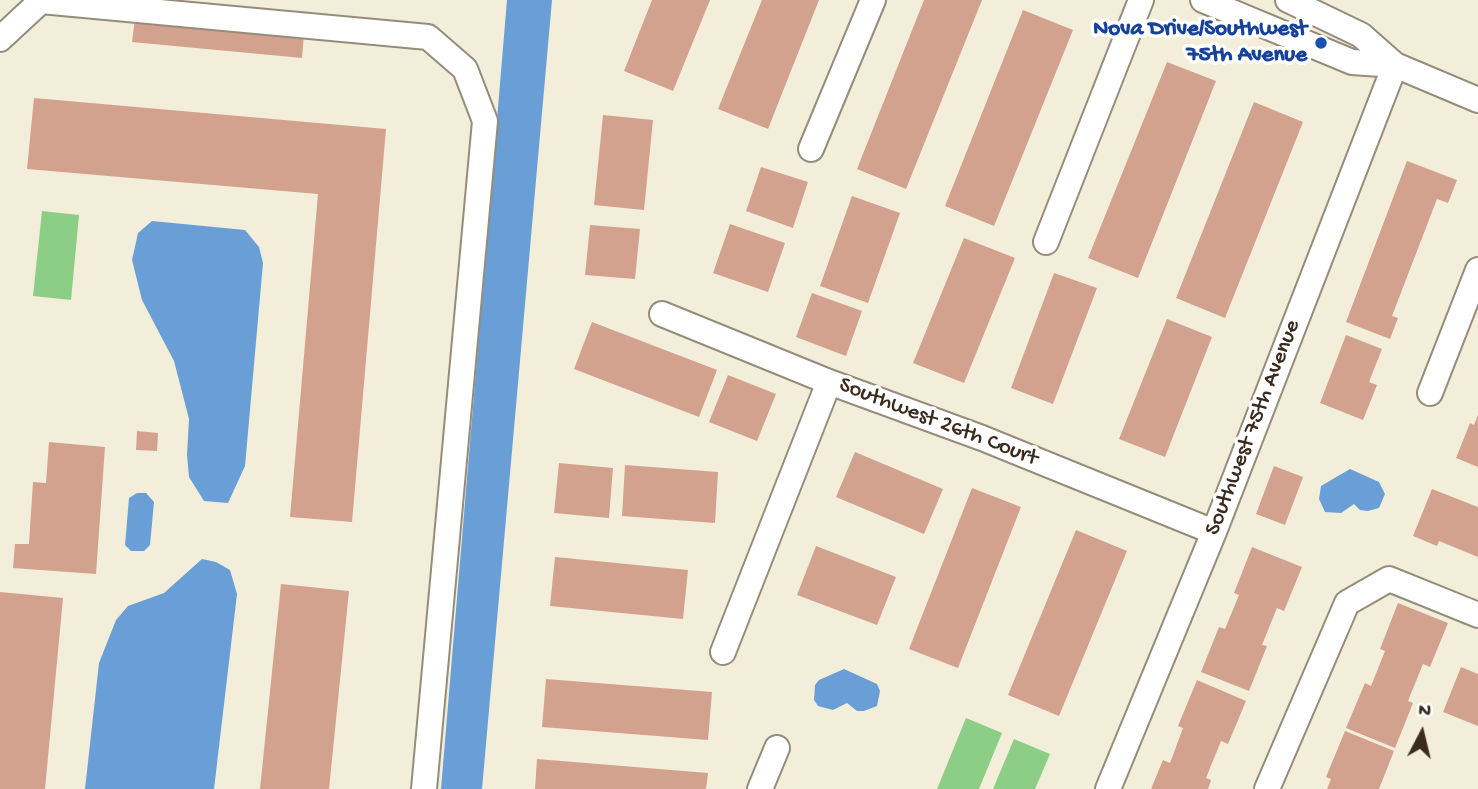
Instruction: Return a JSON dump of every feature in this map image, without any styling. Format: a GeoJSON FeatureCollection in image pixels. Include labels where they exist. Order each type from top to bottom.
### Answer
{"type":"FeatureCollection","features":[{"type":"Feature","properties":{"kind":"street"},"geometry":{"type":"LineString","coordinates":[[811,149],[873,0]]}},
{"type":"Feature","properties":{"kind":"street"},"geometry":{"type":"LineString","coordinates":[[1046,242],[1141,0]]}},
{"type":"Feature","properties":{"kind":"street"},"geometry":{"type":"LineString","coordinates":[[1203,0],[1352,62],[1395,65]]}},
{"type":"Feature","properties":{"kind":"street"},"geometry":{"type":"LineString","coordinates":[[1288,0],[1361,35],[1395,65],[1478,100]]}},
{"type":"Feature","properties":{"kind":"street"},"geometry":{"type":"LineString","coordinates":[[0,39],[41,1],[428,37],[466,69],[485,121],[424,789]]}},
{"type":"Feature","properties":{"kind":"street","name":"Southwest 75th Avenue"},"geometry":{"type":"LineString","coordinates":[[1108,789],[1214,532],[1395,65]]}},
{"type":"Feature","properties":{"kind":"street"},"geometry":{"type":"LineString","coordinates":[[1430,393],[1478,270]]}},
{"type":"Feature","properties":{"kind":"street","name":"Southwest 26th Court"},"geometry":{"type":"LineString","coordinates":[[662,314],[829,382],[982,438],[1214,532]]}},
{"type":"Feature","properties":{"kind":"street"},"geometry":{"type":"LineString","coordinates":[[723,652],[829,382]]}},
{"type":"Feature","properties":{"kind":"street"},"geometry":{"type":"LineString","coordinates":[[1267,789],[1347,603],[1389,579],[1478,615]]}},
{"type":"Feature","properties":{"kind":"street"},"geometry":{"type":"LineString","coordinates":[[760,789],[776,748]]}},
{"type":"Feature","properties":{"kind":"green space"},"geometry":{"type":"Polygon","coordinates":[[[42,211],[79,215],[71,300],[33,296],[42,211]]]}},
{"type":"Feature","properties":{"kind":"green space"},"geometry":{"type":"Polygon","coordinates":[[[966,718],[1002,733],[979,789],[937,789],[966,718]]]}},
{"type":"Feature","properties":{"kind":"green space"},"geometry":{"type":"Polygon","coordinates":[[[1014,739],[1050,754],[1035,789],[993,789],[1014,739]]]}},
{"type":"Feature","properties":{"kind":"water"},"geometry":{"type":"Polygon","coordinates":[[[507,0],[552,0],[482,789],[441,789],[507,0]]]}},
{"type":"Feature","properties":{"kind":"water"},"geometry":{"type":"Polygon","coordinates":[[[152,221],[245,230],[259,247],[263,263],[245,466],[228,503],[204,501],[189,477],[189,419],[174,361],[142,300],[132,260],[138,233],[152,221]]]}},
{"type":"Feature","properties":{"kind":"water"},"geometry":{"type":"Polygon","coordinates":[[[1350,469],[1379,482],[1385,494],[1379,508],[1360,510],[1354,504],[1341,513],[1325,512],[1319,499],[1321,486],[1350,469]]]}},
{"type":"Feature","properties":{"kind":"water"},"geometry":{"type":"Polygon","coordinates":[[[137,493],[146,493],[154,502],[150,545],[144,551],[131,551],[125,545],[129,498],[137,493]]]}},
{"type":"Feature","properties":{"kind":"water"},"geometry":{"type":"Polygon","coordinates":[[[202,559],[216,562],[230,570],[237,594],[214,789],[85,789],[99,663],[116,620],[128,606],[164,593],[202,559]]]}},
{"type":"Feature","properties":{"kind":"water"},"geometry":{"type":"Polygon","coordinates":[[[844,669],[877,684],[880,691],[877,706],[857,711],[847,703],[833,710],[818,706],[814,700],[815,685],[819,680],[844,669]]]}},
{"type":"Feature","properties":{"kind":"building"},"geometry":{"type":"Polygon","coordinates":[[[652,0],[710,0],[673,91],[624,71],[652,0]]]}},
{"type":"Feature","properties":{"kind":"building"},"geometry":{"type":"Polygon","coordinates":[[[762,0],[819,0],[768,129],[718,109],[762,0]]]}},
{"type":"Feature","properties":{"kind":"building"},"geometry":{"type":"Polygon","coordinates":[[[924,0],[982,0],[906,189],[857,169],[924,0]]]}},
{"type":"Feature","properties":{"kind":"building"},"geometry":{"type":"Polygon","coordinates":[[[1023,10],[1073,30],[994,226],[945,206],[1023,10]]]}},
{"type":"Feature","properties":{"kind":"building"},"geometry":{"type":"Polygon","coordinates":[[[135,19],[304,34],[302,58],[132,42],[135,19]]]}},
{"type":"Feature","properties":{"kind":"building"},"geometry":{"type":"Polygon","coordinates":[[[1167,62],[1216,81],[1138,278],[1088,258],[1167,62]]]}},
{"type":"Feature","properties":{"kind":"building"},"geometry":{"type":"Polygon","coordinates":[[[34,98],[386,129],[352,522],[290,517],[318,194],[27,169],[34,98]]]}},
{"type":"Feature","properties":{"kind":"building"},"geometry":{"type":"Polygon","coordinates":[[[1254,102],[1303,122],[1225,318],[1176,298],[1254,102]]]}},
{"type":"Feature","properties":{"kind":"building"},"geometry":{"type":"Polygon","coordinates":[[[603,115],[653,120],[644,210],[594,205],[603,115]]]}},
{"type":"Feature","properties":{"kind":"building"},"geometry":{"type":"Polygon","coordinates":[[[1407,161],[1457,180],[1448,203],[1437,199],[1392,316],[1398,318],[1390,339],[1346,322],[1407,161]]]}},
{"type":"Feature","properties":{"kind":"building"},"geometry":{"type":"Polygon","coordinates":[[[761,167],[808,182],[793,228],[746,211],[761,167]]]}},
{"type":"Feature","properties":{"kind":"building"},"geometry":{"type":"Polygon","coordinates":[[[852,196],[900,213],[868,303],[820,286],[852,196]]]}},
{"type":"Feature","properties":{"kind":"building"},"geometry":{"type":"Polygon","coordinates":[[[730,224],[785,243],[768,292],[713,273],[730,224]]]}},
{"type":"Feature","properties":{"kind":"building"},"geometry":{"type":"Polygon","coordinates":[[[590,225],[640,229],[635,279],[585,275],[590,225]]]}},
{"type":"Feature","properties":{"kind":"building"},"geometry":{"type":"Polygon","coordinates":[[[964,238],[1015,258],[964,383],[913,363],[964,238]]]}},
{"type":"Feature","properties":{"kind":"building"},"geometry":{"type":"Polygon","coordinates":[[[1054,273],[1097,288],[1053,404],[1011,388],[1054,273]]]}},
{"type":"Feature","properties":{"kind":"building"},"geometry":{"type":"Polygon","coordinates":[[[812,293],[862,311],[846,356],[796,337],[812,293]]]}},
{"type":"Feature","properties":{"kind":"building"},"geometry":{"type":"Polygon","coordinates":[[[1167,319],[1212,337],[1165,457],[1119,439],[1167,319]]]}},
{"type":"Feature","properties":{"kind":"building"},"geometry":{"type":"Polygon","coordinates":[[[592,322],[717,370],[699,417],[574,369],[592,322]]]}},
{"type":"Feature","properties":{"kind":"building"},"geometry":{"type":"Polygon","coordinates":[[[1346,335],[1382,349],[1369,382],[1377,385],[1363,420],[1320,403],[1346,335]]]}},
{"type":"Feature","properties":{"kind":"building"},"geometry":{"type":"Polygon","coordinates":[[[728,375],[776,394],[757,441],[709,422],[728,375]]]}},
{"type":"Feature","properties":{"kind":"building"},"geometry":{"type":"Polygon","coordinates":[[[1478,415],[1478,467],[1456,458],[1470,423],[1474,425],[1478,415]]]}},
{"type":"Feature","properties":{"kind":"building"},"geometry":{"type":"Polygon","coordinates":[[[137,431],[158,433],[157,451],[136,450],[137,431]]]}},
{"type":"Feature","properties":{"kind":"building"},"geometry":{"type":"Polygon","coordinates":[[[49,442],[105,447],[96,574],[13,568],[15,544],[29,544],[33,482],[46,483],[49,442]]]}},
{"type":"Feature","properties":{"kind":"building"},"geometry":{"type":"Polygon","coordinates":[[[855,452],[943,489],[924,534],[836,497],[855,452]]]}},
{"type":"Feature","properties":{"kind":"building"},"geometry":{"type":"Polygon","coordinates":[[[559,463],[613,468],[609,518],[554,513],[559,463]]]}},
{"type":"Feature","properties":{"kind":"building"},"geometry":{"type":"Polygon","coordinates":[[[625,465],[718,472],[715,523],[622,516],[625,465]]]}},
{"type":"Feature","properties":{"kind":"building"},"geometry":{"type":"Polygon","coordinates":[[[1274,466],[1303,477],[1285,525],[1256,514],[1274,466]]]}},
{"type":"Feature","properties":{"kind":"building"},"geometry":{"type":"Polygon","coordinates":[[[972,488],[1021,507],[958,668],[909,649],[972,488]]]}},
{"type":"Feature","properties":{"kind":"building"},"geometry":{"type":"Polygon","coordinates":[[[1432,489],[1478,507],[1478,557],[1439,541],[1437,546],[1413,536],[1432,489]]]}},
{"type":"Feature","properties":{"kind":"building"},"geometry":{"type":"Polygon","coordinates":[[[1076,530],[1127,551],[1059,716],[1008,695],[1076,530]]]}},
{"type":"Feature","properties":{"kind":"building"},"geometry":{"type":"Polygon","coordinates":[[[816,546],[896,577],[877,625],[797,595],[816,546]]]}},
{"type":"Feature","properties":{"kind":"building"},"geometry":{"type":"Polygon","coordinates":[[[1252,547],[1302,567],[1284,611],[1277,608],[1262,645],[1267,646],[1249,691],[1201,672],[1219,627],[1225,629],[1239,595],[1234,593],[1252,547]]]}},
{"type":"Feature","properties":{"kind":"building"},"geometry":{"type":"Polygon","coordinates":[[[555,557],[688,570],[683,619],[550,606],[555,557]]]}},
{"type":"Feature","properties":{"kind":"building"},"geometry":{"type":"Polygon","coordinates":[[[281,584],[349,591],[329,789],[260,789],[281,584]]]}},
{"type":"Feature","properties":{"kind":"building"},"geometry":{"type":"Polygon","coordinates":[[[0,592],[63,598],[45,789],[0,789],[0,592]]]}},
{"type":"Feature","properties":{"kind":"building"},"geometry":{"type":"Polygon","coordinates":[[[1398,603],[1448,623],[1430,667],[1423,664],[1408,701],[1413,703],[1395,748],[1346,728],[1365,683],[1371,686],[1385,651],[1380,649],[1398,603]]]}},
{"type":"Feature","properties":{"kind":"building"},"geometry":{"type":"Polygon","coordinates":[[[1461,667],[1478,674],[1478,726],[1443,712],[1461,667]]]}},
{"type":"Feature","properties":{"kind":"building"},"geometry":{"type":"Polygon","coordinates":[[[546,679],[712,692],[708,740],[542,727],[546,679]]]}},
{"type":"Feature","properties":{"kind":"building"},"geometry":{"type":"Polygon","coordinates":[[[1197,680],[1246,701],[1228,744],[1221,741],[1206,778],[1211,780],[1208,789],[1151,789],[1163,760],[1170,763],[1183,728],[1178,726],[1197,680]]]}},
{"type":"Feature","properties":{"kind":"building"},"geometry":{"type":"Polygon","coordinates":[[[1345,731],[1394,751],[1379,789],[1327,789],[1331,779],[1326,777],[1345,731]]]}},
{"type":"Feature","properties":{"kind":"building"},"geometry":{"type":"Polygon","coordinates":[[[537,759],[708,773],[706,789],[535,789],[537,759]]]}},
{"type":"Feature","properties":{"kind":"place","name":"Nova Drive/Southwest 75th Avenue"},"geometry":{"type":"Point","coordinates":[1321,43]}}]}
